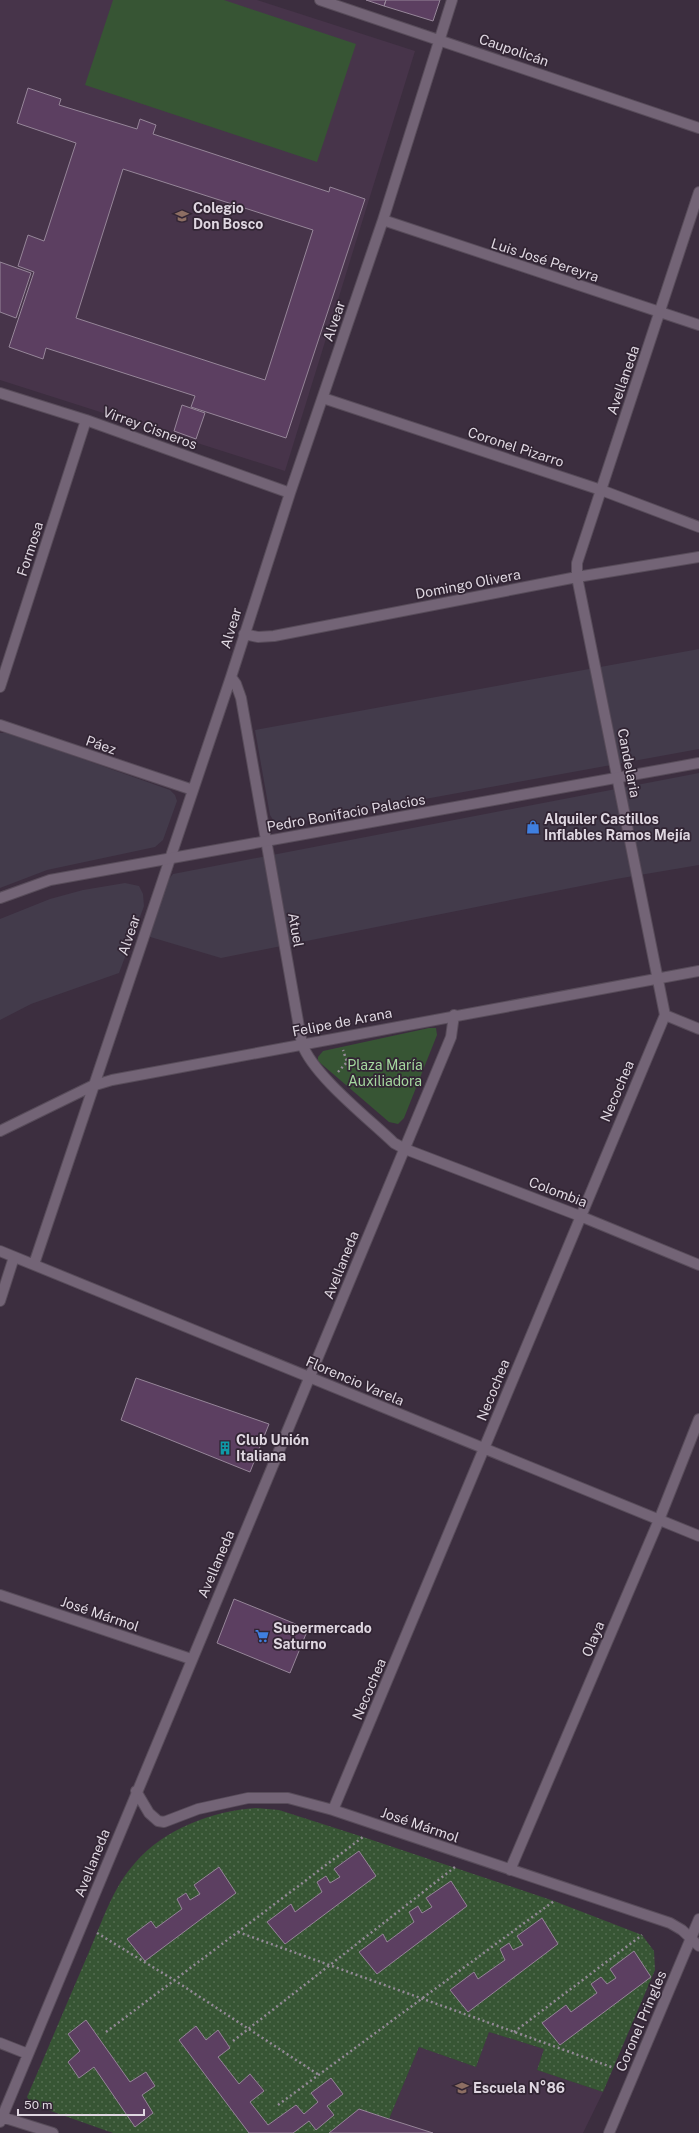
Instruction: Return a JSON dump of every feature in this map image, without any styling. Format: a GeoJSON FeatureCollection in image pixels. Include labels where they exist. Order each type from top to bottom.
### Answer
{"type":"FeatureCollection","features":[{"type":"Feature","properties":{"kind":"street","name":"Caupolicán"},"geometry":{"type":"LineString","coordinates":[[320,0],[699,128]]}},
{"type":"Feature","properties":{"kind":"street","name":"Alvear"},"geometry":{"type":"LineString","coordinates":[[34,1264],[92,1086],[231,677],[290,493],[383,220],[452,0]]}},
{"type":"Feature","properties":{"kind":"street","name":"Avellaneda"},"geometry":{"type":"LineString","coordinates":[[576,577],[578,563],[601,490],[661,313],[699,192]]}},
{"type":"Feature","properties":{"kind":"street","name":"Luis José Pereyra"},"geometry":{"type":"LineString","coordinates":[[383,220],[699,325]]}},
{"type":"Feature","properties":{"kind":"street","name":"Virrey Cisneros"},"geometry":{"type":"LineString","coordinates":[[0,394],[86,420],[290,493]]}},
{"type":"Feature","properties":{"kind":"street","name":"Coronel Pizarro"},"geometry":{"type":"LineString","coordinates":[[323,398],[601,490],[699,527]]}},
{"type":"Feature","properties":{"kind":"street","name":"Formosa"},"geometry":{"type":"LineString","coordinates":[[0,687],[86,420]]}},
{"type":"Feature","properties":{"kind":"street","name":"Domingo Olivera"},"geometry":{"type":"LineString","coordinates":[[244,634],[258,637],[274,636],[576,577],[699,557]]}},
{"type":"Feature","properties":{"kind":"street","name":"Candelaria"},"geometry":{"type":"LineString","coordinates":[[576,577],[618,778],[656,979]]}},
{"type":"Feature","properties":{"kind":"street","name":"Atuel"},"geometry":{"type":"LineString","coordinates":[[231,677],[236,684],[241,698],[302,1044],[306,1055],[317,1069],[394,1143],[405,1149]]}},
{"type":"Feature","properties":{"kind":"street","name":"Páez"},"geometry":{"type":"LineString","coordinates":[[0,725],[193,790]]}},
{"type":"Feature","properties":{"kind":"street","name":"Pedro Bonifacio Palacios"},"geometry":{"type":"LineString","coordinates":[[0,898],[50,880],[699,763]]}},
{"type":"Feature","properties":{"kind":"street","name":"Felipe de Arana"},"geometry":{"type":"LineString","coordinates":[[0,1131],[92,1086],[112,1080],[454,1015],[699,971]]}},
{"type":"Feature","properties":{"kind":"street"},"geometry":{"type":"LineString","coordinates":[[656,979],[665,1015],[699,1029]]}},
{"type":"Feature","properties":{"kind":"street","name":"Avellaneda"},"geometry":{"type":"LineString","coordinates":[[1,2119],[136,1791],[451,1037],[454,1015]]}},
{"type":"Feature","properties":{"kind":"street","name":"Necochea"},"geometry":{"type":"LineString","coordinates":[[333,1810],[665,1015]]}},
{"type":"Feature","properties":{"kind":"street","name":"Colombia"},"geometry":{"type":"LineString","coordinates":[[405,1149],[580,1216],[699,1266]]}},
{"type":"Feature","properties":{"kind":"street","name":"Florencio Varela"},"geometry":{"type":"LineString","coordinates":[[0,1251],[310,1377],[484,1450],[699,1536]]}},
{"type":"Feature","properties":{"kind":"street"},"geometry":{"type":"LineString","coordinates":[[0,1300],[14,1257]]}},
{"type":"Feature","properties":{"kind":"street","name":"Olaya"},"geometry":{"type":"LineString","coordinates":[[510,1870],[659,1520],[699,1419]]}},
{"type":"Feature","properties":{"kind":"street","name":"José Mármol"},"geometry":{"type":"LineString","coordinates":[[0,1595],[191,1659]]}},
{"type":"Feature","properties":{"kind":"street","name":"José Mármol"},"geometry":{"type":"LineString","coordinates":[[136,1791],[149,1813],[158,1821],[164,1822],[198,1809],[248,1798],[288,1798],[333,1810],[670,1923],[691,1938],[699,1946]]}},
{"type":"Feature","properties":{"kind":"street","name":"Coronel Pringles"},"geometry":{"type":"LineString","coordinates":[[609,2133],[699,1919]]}},
{"type":"Feature","properties":{"kind":"street"},"geometry":{"type":"LineString","coordinates":[[0,2043],[28,2054]]}},
{"type":"Feature","properties":{"kind":"street"},"geometry":{"type":"LineString","coordinates":[[1,2119],[53,2133]]}},
{"type":"Feature","properties":{"kind":"path"},"geometry":{"type":"LineString","coordinates":[[335,1076],[347,1062],[342,1047]]}},
{"type":"Feature","properties":{"kind":"path"},"geometry":{"type":"LineString","coordinates":[[106,2032],[363,1837]]}},
{"type":"Feature","properties":{"kind":"path"},"geometry":{"type":"LineString","coordinates":[[232,2041],[455,1867]]}},
{"type":"Feature","properties":{"kind":"path"},"geometry":{"type":"LineString","coordinates":[[278,2106],[554,1901]]}},
{"type":"Feature","properties":{"kind":"path"},"geometry":{"type":"LineString","coordinates":[[238,1932],[614,2068]]}},
{"type":"Feature","properties":{"kind":"path"},"geometry":{"type":"LineString","coordinates":[[97,1933],[174,1980],[319,2075]]}},
{"type":"Feature","properties":{"kind":"path"},"geometry":{"type":"LineString","coordinates":[[514,2032],[642,1935]]}},
{"type":"Feature","properties":{"kind":"shaded area","name":"Colegio Don Bosco"},"geometry":{"type":"Polygon","coordinates":[[[0,0],[257,0],[415,51],[285,471],[0,380],[0,0]]]}},
{"type":"Feature","properties":{"kind":"shaded area"},"geometry":{"type":"Polygon","coordinates":[[[699,649],[699,749],[277,826],[270,815],[255,730],[699,649]]]}},
{"type":"Feature","properties":{"kind":"shaded area"},"geometry":{"type":"Polygon","coordinates":[[[0,733],[9,733],[170,790],[175,795],[177,801],[163,840],[155,847],[47,870],[0,888],[0,733]]]}},
{"type":"Feature","properties":{"kind":"shaded area"},"geometry":{"type":"Polygon","coordinates":[[[699,773],[699,865],[616,879],[221,958],[147,936],[169,879],[173,874],[699,773]]]}},
{"type":"Feature","properties":{"kind":"shaded area"},"geometry":{"type":"Polygon","coordinates":[[[125,883],[139,886],[143,894],[144,906],[119,973],[31,1004],[0,1020],[0,919],[50,899],[83,890],[125,883]]]}},
{"type":"Feature","properties":{"kind":"shaded area","name":"Escuela N°86"},"geometry":{"type":"Polygon","coordinates":[[[489,2032],[544,2049],[537,2070],[603,2092],[583,2133],[433,2133],[389,2119],[419,2047],[476,2067],[489,2032]]]}},
{"type":"Feature","properties":{"kind":"green space"},"geometry":{"type":"Polygon","coordinates":[[[113,0],[224,0],[356,44],[317,162],[85,85],[113,0]]]}},
{"type":"Feature","properties":{"kind":"green space","name":"Plaza María Auxiliadora"},"geometry":{"type":"Polygon","coordinates":[[[429,1028],[436,1028],[437,1035],[404,1118],[398,1124],[389,1122],[318,1061],[318,1057],[323,1051],[429,1028]]]}},
{"type":"Feature","properties":{"kind":"green space"},"geometry":{"type":"Polygon","coordinates":[[[256,1808],[279,1810],[554,1901],[642,1935],[654,1951],[655,1970],[603,2092],[537,2070],[544,2049],[489,2032],[476,2067],[419,2047],[389,2119],[359,2109],[329,2133],[293,2133],[309,2121],[316,2130],[327,2106],[343,2094],[318,2102],[304,2114],[296,2105],[268,2125],[250,2102],[264,2090],[250,2074],[239,2084],[218,2057],[230,2048],[218,2030],[206,2040],[196,2026],[179,2040],[249,2133],[113,2133],[31,2104],[27,2097],[109,1905],[127,1872],[147,1851],[174,1831],[206,1818],[239,1810],[256,1808]],[[359,1851],[334,1868],[340,1877],[330,1883],[326,1876],[318,1882],[322,1892],[295,1912],[291,1904],[267,1922],[285,1944],[375,1876],[359,1851]],[[219,1867],[200,1894],[190,1900],[186,1893],[178,1898],[182,1909],[156,1928],[151,1921],[127,1939],[145,1961],[235,1893],[219,1867]],[[451,1881],[426,1898],[432,1907],[422,1913],[418,1906],[409,1912],[414,1922],[387,1942],[383,1934],[359,1952],[377,1974],[467,1906],[451,1881]],[[542,1918],[517,1936],[523,1945],[513,1950],[505,1960],[478,1979],[473,1972],[450,1990],[468,2012],[558,1944],[542,1918]],[[634,1952],[610,1969],[616,1978],[607,1984],[601,1977],[591,1984],[597,1993],[571,2012],[566,2005],[543,2023],[560,2045],[650,1977],[634,1952]],[[86,2020],[68,2034],[80,2051],[68,2062],[79,2078],[94,2067],[136,2126],[153,2113],[142,2095],[155,2086],[145,2072],[130,2082],[86,2020]]]}},
{"type":"Feature","properties":{"kind":"building"},"geometry":{"type":"Polygon","coordinates":[[[366,0],[386,0],[384,6],[366,0]]]}},
{"type":"Feature","properties":{"kind":"building"},"geometry":{"type":"Polygon","coordinates":[[[386,0],[440,0],[433,21],[384,6],[386,0]]]}},
{"type":"Feature","properties":{"kind":"building","name":"Colegio Don Bosco"},"geometry":{"type":"Polygon","coordinates":[[[28,88],[61,99],[59,105],[137,129],[140,119],[156,125],[153,134],[329,192],[330,187],[365,199],[286,438],[191,407],[195,396],[46,348],[43,359],[9,347],[34,272],[18,266],[28,235],[44,241],[76,143],[17,123],[28,88]],[[123,169],[76,318],[265,380],[313,230],[123,169]]]}},
{"type":"Feature","properties":{"kind":"building"},"geometry":{"type":"Polygon","coordinates":[[[0,262],[31,273],[16,318],[0,312],[0,262]]]}},
{"type":"Feature","properties":{"kind":"building"},"geometry":{"type":"Polygon","coordinates":[[[182,405],[205,413],[196,439],[174,431],[182,405]]]}},
{"type":"Feature","properties":{"kind":"building","name":"Club Unión Italiana"},"geometry":{"type":"Polygon","coordinates":[[[136,1378],[269,1424],[250,1472],[121,1420],[136,1378]]]}},
{"type":"Feature","properties":{"kind":"building","name":"Supermercado Saturno"},"geometry":{"type":"Polygon","coordinates":[[[234,1599],[308,1629],[290,1673],[217,1643],[234,1599]]]}},
{"type":"Feature","properties":{"kind":"building"},"geometry":{"type":"Polygon","coordinates":[[[359,1851],[376,1876],[285,1944],[267,1922],[291,1904],[295,1912],[322,1892],[317,1882],[326,1876],[330,1883],[340,1877],[334,1869],[359,1851]]]}},
{"type":"Feature","properties":{"kind":"building"},"geometry":{"type":"Polygon","coordinates":[[[219,1867],[236,1893],[145,1961],[127,1939],[151,1921],[156,1928],[182,1909],[177,1899],[186,1893],[190,1900],[200,1894],[194,1885],[219,1867]]]}},
{"type":"Feature","properties":{"kind":"building"},"geometry":{"type":"Polygon","coordinates":[[[451,1881],[467,1906],[377,1974],[359,1952],[383,1934],[387,1942],[414,1922],[409,1912],[418,1906],[422,1913],[432,1907],[426,1898],[451,1881]]]}},
{"type":"Feature","properties":{"kind":"building"},"geometry":{"type":"Polygon","coordinates":[[[542,1918],[558,1944],[468,2012],[450,1990],[474,1972],[478,1979],[505,1960],[500,1949],[509,1943],[513,1950],[523,1945],[517,1936],[542,1918]]]}},
{"type":"Feature","properties":{"kind":"building"},"geometry":{"type":"Polygon","coordinates":[[[634,1951],[651,1977],[560,2045],[542,2023],[566,2005],[571,2012],[597,1993],[591,1984],[601,1977],[607,1984],[616,1978],[610,1969],[634,1951]]]}},
{"type":"Feature","properties":{"kind":"building"},"geometry":{"type":"Polygon","coordinates":[[[86,2020],[130,2082],[146,2072],[155,2086],[142,2095],[153,2113],[135,2127],[94,2067],[79,2078],[68,2062],[80,2051],[68,2034],[86,2020]]]}},
{"type":"Feature","properties":{"kind":"building"},"geometry":{"type":"Polygon","coordinates":[[[196,2026],[206,2040],[218,2030],[230,2048],[218,2057],[239,2084],[250,2074],[264,2091],[250,2102],[268,2125],[296,2105],[304,2114],[318,2102],[311,2093],[331,2078],[343,2094],[327,2106],[334,2115],[316,2130],[309,2121],[293,2133],[249,2133],[179,2040],[196,2026]]]}},
{"type":"Feature","properties":{"kind":"building"},"geometry":{"type":"Polygon","coordinates":[[[359,2109],[389,2119],[433,2133],[329,2133],[359,2109]]]}},
{"type":"Feature","properties":{"kind":"place","name":"Colegio Don Bosco"},"geometry":{"type":"Point","coordinates":[182,216]}},
{"type":"Feature","properties":{"kind":"place","name":"Alquiler Castillos Inflables Ramos Mejía"},"geometry":{"type":"Point","coordinates":[533,827]}},
{"type":"Feature","properties":{"kind":"place","name":"Club Unión Italiana"},"geometry":{"type":"Point","coordinates":[225,1448]}},
{"type":"Feature","properties":{"kind":"place","name":"Supermercado Saturno"},"geometry":{"type":"Point","coordinates":[262,1636]}},
{"type":"Feature","properties":{"kind":"place","name":"Escuela N°86"},"geometry":{"type":"Point","coordinates":[462,2088]}}]}
